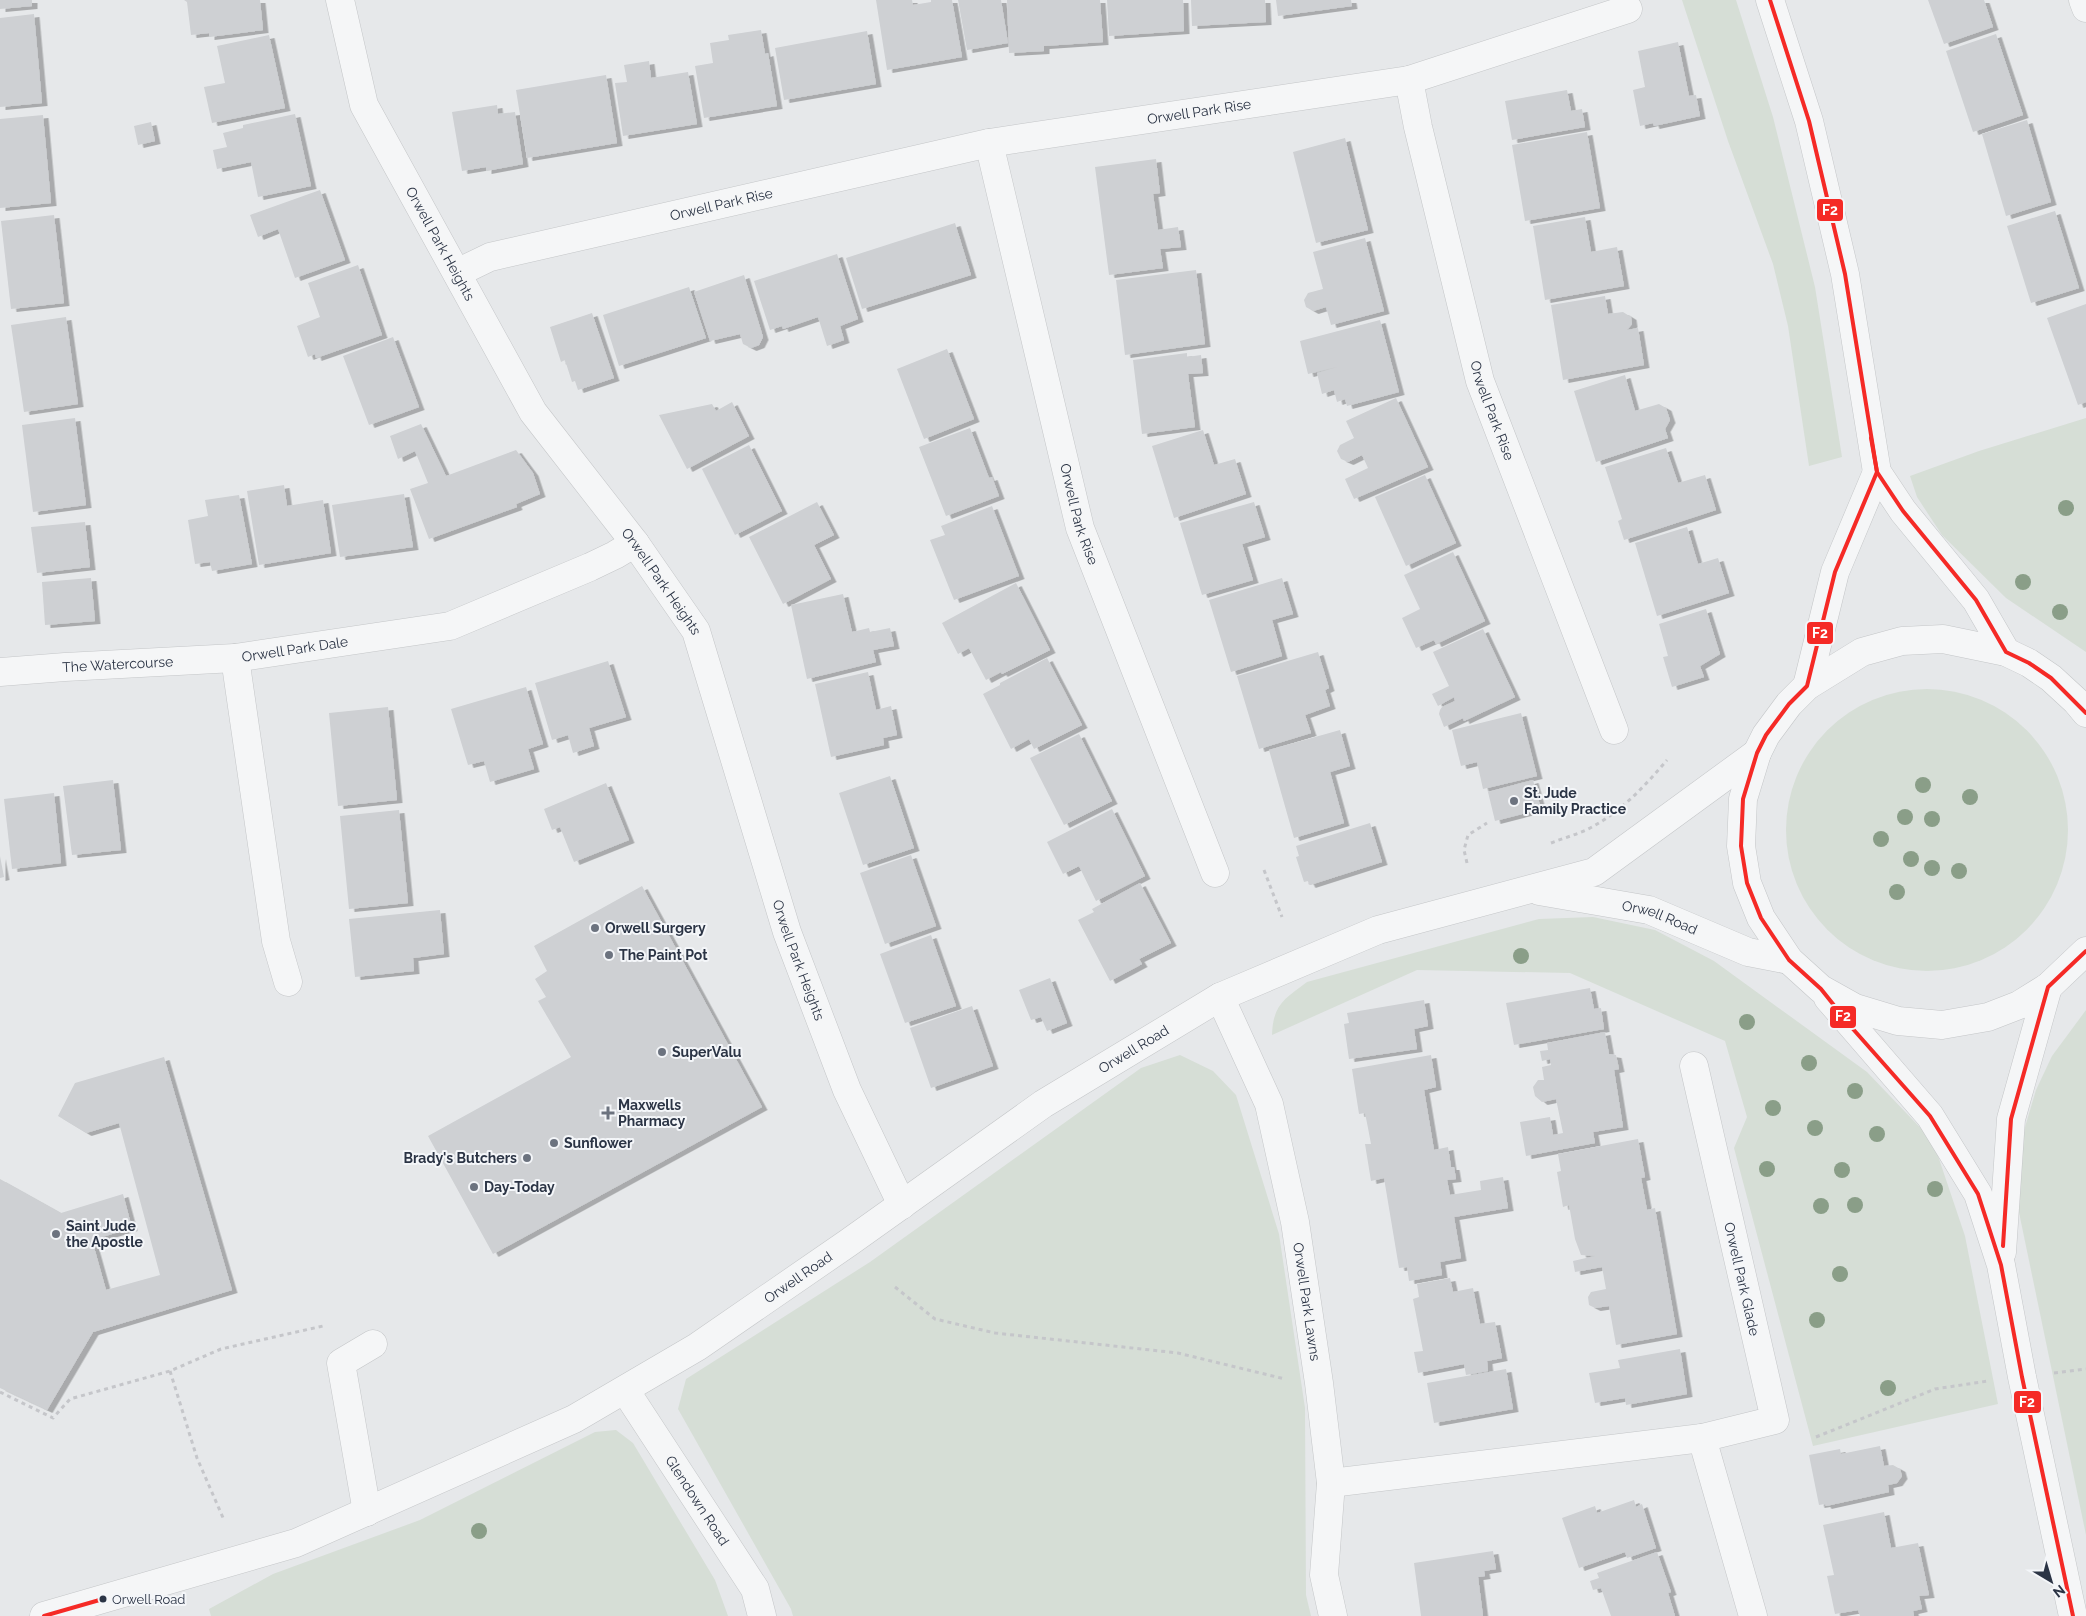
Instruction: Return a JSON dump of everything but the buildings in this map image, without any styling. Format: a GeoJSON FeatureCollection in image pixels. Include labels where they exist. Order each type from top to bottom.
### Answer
{"type":"FeatureCollection","features":[{"type":"Feature","properties":{"kind":"street","name":"Orwell Park Heights"},"geometry":{"type":"LineString","coordinates":[[340,0],[364,105],[533,412],[635,543],[696,631],[787,932],[847,1090],[902,1205]]}},
{"type":"Feature","properties":{"kind":"street"},"geometry":{"type":"LineString","coordinates":[[1770,0],[1809,121],[1845,274],[1877,472],[1903,511],[1976,600],[2006,652]]}},
{"type":"Feature","properties":{"kind":"street"},"geometry":{"type":"LineString","coordinates":[[2083,0],[2086,8]]}},
{"type":"Feature","properties":{"kind":"street","name":"Orwell Park Rise"},"geometry":{"type":"LineString","coordinates":[[457,273],[490,257],[989,143],[1409,80],[1628,9]]}},
{"type":"Feature","properties":{"kind":"street","name":"Orwell Park Rise"},"geometry":{"type":"LineString","coordinates":[[1409,80],[1418,126],[1480,381],[1614,730]]}},
{"type":"Feature","properties":{"kind":"street","name":"Orwell Park Rise"},"geometry":{"type":"LineString","coordinates":[[989,143],[1080,528],[1215,873]]}},
{"type":"Feature","properties":{"kind":"street"},"geometry":{"type":"LineString","coordinates":[[1807,686],[1835,572],[1877,472]]}},
{"type":"Feature","properties":{"kind":"street","name":"Orwell Park Dale"},"geometry":{"type":"LineString","coordinates":[[288,982],[276,941],[235,658],[450,626],[590,567],[635,543]]}},
{"type":"Feature","properties":{"kind":"street"},"geometry":{"type":"LineString","coordinates":[[2073,1616],[2022,1377],[2001,1265],[1978,1194],[1930,1116],[1853,1029],[1821,989],[1789,960],[1761,918],[1747,883],[1741,846],[1743,799],[1757,754],[1766,735],[1789,704],[1807,686],[1862,652],[1902,641],[1943,639],[2006,652],[2029,663],[2051,678],[2086,713]]}},
{"type":"Feature","properties":{"kind":"street","name":"The Watercourse"},"geometry":{"type":"LineString","coordinates":[[0,672],[235,658]]}},
{"type":"Feature","properties":{"kind":"street"},"geometry":{"type":"LineString","coordinates":[[2051,678],[2086,693]]}},
{"type":"Feature","properties":{"kind":"street","name":"Orwell Road"},"geometry":{"type":"LineString","coordinates":[[44,1616],[296,1543],[574,1419],[697,1347],[902,1205],[1043,1104],[1220,997],[1378,930],[1594,872],[1757,754]]}},
{"type":"Feature","properties":{"kind":"street","name":"Orwell Road"},"geometry":{"type":"LineString","coordinates":[[1527,890],[1649,910],[1748,952],[1789,960]]}},
{"type":"Feature","properties":{"kind":"street"},"geometry":{"type":"LineString","coordinates":[[1821,989],[1855,1008],[1898,1022],[1942,1025],[1988,1017],[2020,1005],[2048,987],[2086,951]]}},
{"type":"Feature","properties":{"kind":"street"},"geometry":{"type":"LineString","coordinates":[[2001,1265],[2011,1119],[2048,987]]}},
{"type":"Feature","properties":{"kind":"street","name":"Orwell Park Lawns"},"geometry":{"type":"LineString","coordinates":[[1220,997],[1269,1104],[1295,1222],[1319,1383],[1331,1483],[1324,1575],[1333,1616]]}},
{"type":"Feature","properties":{"kind":"street","name":"Orwell Park Glade"},"geometry":{"type":"LineString","coordinates":[[1331,1483],[1702,1438],[1775,1420],[1694,1066]]}},
{"type":"Feature","properties":{"kind":"street"},"geometry":{"type":"LineString","coordinates":[[367,1512],[341,1363],[373,1344]]}},
{"type":"Feature","properties":{"kind":"street","name":"Glendown Road"},"geometry":{"type":"LineString","coordinates":[[626,1390],[755,1589],[762,1616]]}},
{"type":"Feature","properties":{"kind":"street"},"geometry":{"type":"LineString","coordinates":[[1702,1438],[1753,1616]]}},
{"type":"Feature","properties":{"kind":"path"},"geometry":{"type":"LineString","coordinates":[[1551,843],[1588,829],[1614,813],[1643,789],[1667,760]]}},
{"type":"Feature","properties":{"kind":"path"},"geometry":{"type":"LineString","coordinates":[[1467,863],[1464,850],[1468,835],[1487,823]]}},
{"type":"Feature","properties":{"kind":"path"},"geometry":{"type":"LineString","coordinates":[[1264,870],[1282,917]]}},
{"type":"Feature","properties":{"kind":"path"},"geometry":{"type":"LineString","coordinates":[[895,1287],[935,1319],[994,1333],[1178,1353],[1286,1380]]}},
{"type":"Feature","properties":{"kind":"path"},"geometry":{"type":"LineString","coordinates":[[0,1392],[53,1418],[70,1399],[170,1371],[220,1349],[323,1326]]}},
{"type":"Feature","properties":{"kind":"path"},"geometry":{"type":"LineString","coordinates":[[2053,1373],[2086,1369]]}},
{"type":"Feature","properties":{"kind":"path"},"geometry":{"type":"LineString","coordinates":[[170,1371],[197,1458],[224,1520]]}},
{"type":"Feature","properties":{"kind":"path"},"geometry":{"type":"LineString","coordinates":[[1816,1437],[1935,1389],[1994,1381]]}},
{"type":"Feature","properties":{"kind":"shaded area"},"geometry":{"type":"Polygon","coordinates":[[[1682,0],[1736,0],[1773,117],[1815,287],[1842,457],[1809,466],[1788,326],[1773,264],[1728,141],[1682,0]]]}},
{"type":"Feature","properties":{"kind":"shaded area"},"geometry":{"type":"Polygon","coordinates":[[[2086,418],[2086,652],[2006,598],[1942,535],[1917,497],[1910,476],[1979,451],[2086,418]]]}},
{"type":"Feature","properties":{"kind":"shaded area"},"geometry":{"type":"Polygon","coordinates":[[[1941,689],[1955,691],[1994,705],[2027,730],[2052,763],[2058,776],[2066,802],[2068,830],[2066,858],[2058,884],[2052,897],[2027,930],[1994,955],[1981,961],[1955,969],[1913,971],[1899,969],[1860,955],[1837,939],[1818,920],[1802,897],[1788,858],[1786,816],[1788,802],[1802,763],[1818,740],[1837,721],[1860,705],[1899,691],[1941,689]]]}},
{"type":"Feature","properties":{"kind":"shaded area"},"geometry":{"type":"Polygon","coordinates":[[[1593,917],[1655,930],[1714,961],[1867,1072],[1933,1141],[1965,1236],[1998,1404],[1813,1446],[1734,1148],[1747,1117],[1725,1041],[1570,973],[1417,970],[1272,1035],[1277,1010],[1286,998],[1307,982],[1539,919],[1593,917]]]}},
{"type":"Feature","properties":{"kind":"shaded area"},"geometry":{"type":"Polygon","coordinates":[[[2086,1010],[2086,1535],[2016,1198],[2022,1137],[2036,1090],[2052,1056],[2086,1010]]]}},
{"type":"Feature","properties":{"kind":"shaded area"},"geometry":{"type":"Polygon","coordinates":[[[1180,1055],[1213,1071],[1236,1095],[1279,1234],[1305,1408],[1306,1595],[1311,1616],[793,1616],[791,1609],[678,1409],[686,1379],[870,1262],[1141,1068],[1180,1055]]]}},
{"type":"Feature","properties":{"kind":"shaded area"},"geometry":{"type":"Polygon","coordinates":[[[616,1430],[633,1443],[715,1580],[728,1616],[211,1616],[209,1609],[273,1574],[420,1520],[595,1432],[616,1430]]]}},
{"type":"Feature","properties":{"kind":"transit line","name":"F2"},"geometry":{"type":"LineString","coordinates":[[1770,0],[1809,121],[1845,274],[1877,472],[1835,572],[1807,686],[1789,704],[1766,735],[1757,753],[1743,799],[1741,846],[1747,883],[1761,918],[1789,960],[1821,989],[1853,1029],[1930,1116],[1978,1194],[2001,1265],[2022,1377],[2073,1616]]}},
{"type":"Feature","properties":{"kind":"transit line","name":"F2"},"geometry":{"type":"LineString","coordinates":[[1871,438],[1877,472],[1903,511],[1976,600],[2006,652],[2029,663],[2051,678],[2086,713]]}},
{"type":"Feature","properties":{"kind":"transit line","name":"F2"},"geometry":{"type":"LineString","coordinates":[[2003,1246],[2011,1119],[2048,987],[2086,951]]}},
{"type":"Feature","properties":{"kind":"transit line","name":"F2"},"geometry":{"type":"LineString","coordinates":[[44,1616],[103,1599]]}},
{"type":"Feature","properties":{"kind":"place","name":"St. Jude Family Practice"},"geometry":{"type":"Point","coordinates":[1514,801]}},
{"type":"Feature","properties":{"kind":"place","name":"Orwell Surgery"},"geometry":{"type":"Point","coordinates":[595,928]}},
{"type":"Feature","properties":{"kind":"place","name":"The Paint Pot"},"geometry":{"type":"Point","coordinates":[609,955]}},
{"type":"Feature","properties":{"kind":"place","name":"SuperValu"},"geometry":{"type":"Point","coordinates":[662,1052]}},
{"type":"Feature","properties":{"kind":"place","name":"Maxwells Pharmacy"},"geometry":{"type":"Point","coordinates":[608,1113]}},
{"type":"Feature","properties":{"kind":"place","name":"Sunflower"},"geometry":{"type":"Point","coordinates":[554,1143]}},
{"type":"Feature","properties":{"kind":"place","name":"Brady's Butchers"},"geometry":{"type":"Point","coordinates":[527,1158]}},
{"type":"Feature","properties":{"kind":"place","name":"Day-Today"},"geometry":{"type":"Point","coordinates":[474,1187]}},
{"type":"Feature","properties":{"kind":"place","name":"Saint Jude the Apostle"},"geometry":{"type":"Point","coordinates":[56,1234]}},
{"type":"Feature","properties":{"kind":"place","name":"Orwell Road"},"geometry":{"type":"Point","coordinates":[103,1599]}}]}
